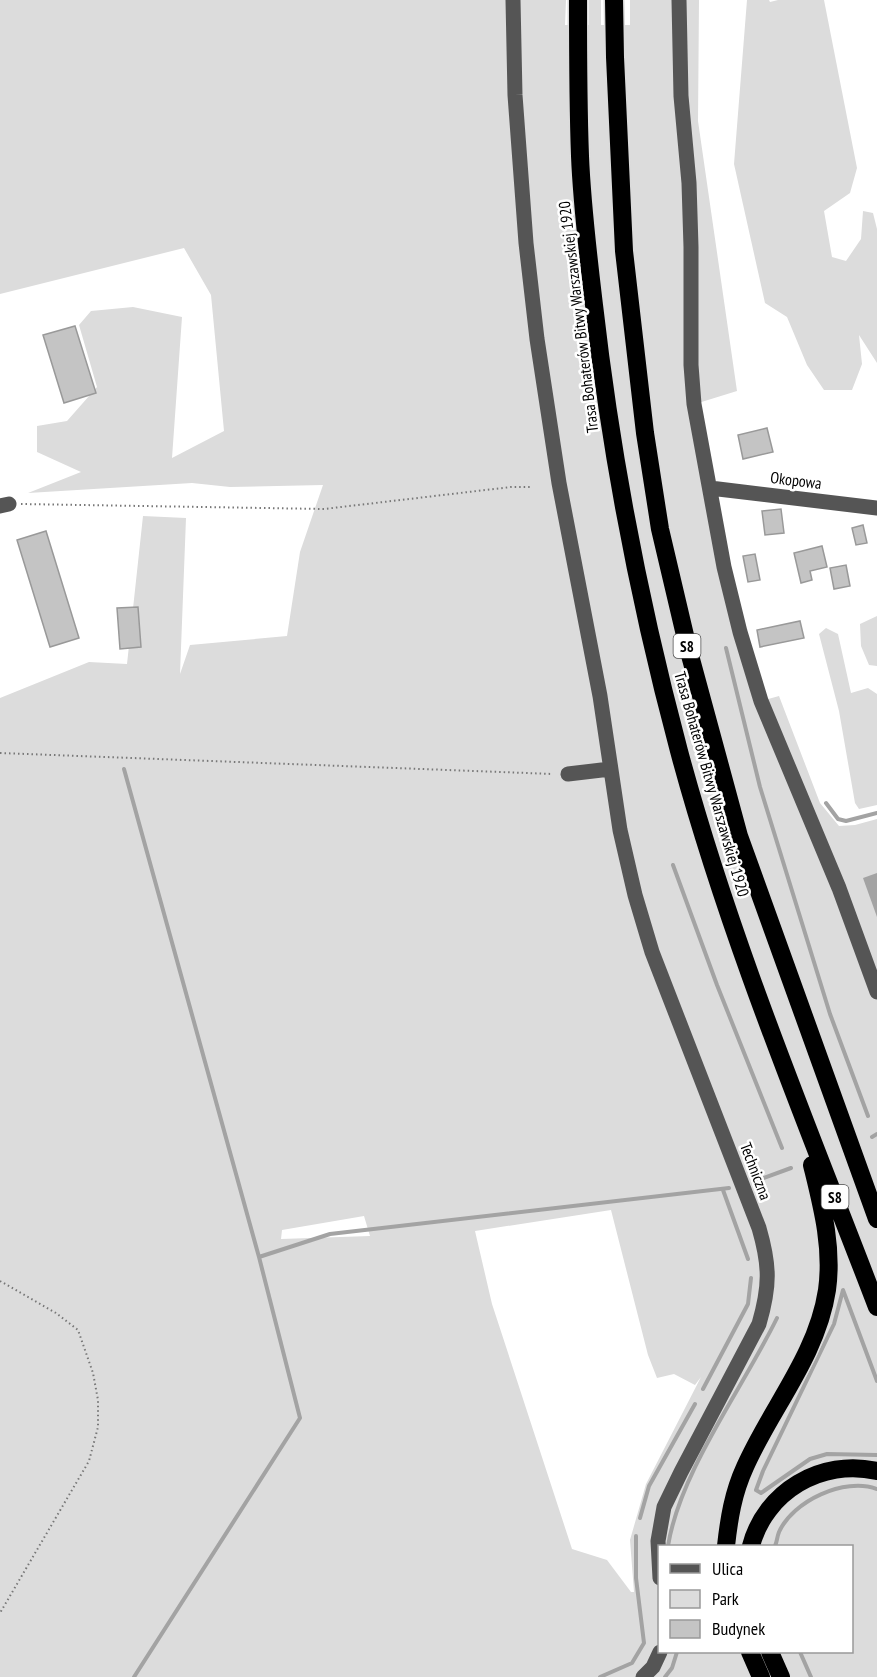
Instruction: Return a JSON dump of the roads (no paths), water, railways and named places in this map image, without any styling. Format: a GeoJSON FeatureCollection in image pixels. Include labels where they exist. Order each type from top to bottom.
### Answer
{"type":"FeatureCollection","features":[{"type":"Feature","properties":{"kind":"highway","name":"Trasa Bohaterów Bitwy Warszawskiej 1920"},"geometry":{"type":"LineString","coordinates":[[578,0],[580,159],[600,359],[628,529],[655,657],[709,852],[748,969],[877,1307]]}},
{"type":"Feature","properties":{"kind":"highway","name":"Trasa Bohaterów Bitwy Warszawskiej 1920"},"geometry":{"type":"LineString","coordinates":[[614,0],[624,251],[645,433],[663,540],[690,658],[739,836],[877,1219]]}},
{"type":"Feature","properties":{"kind":"highway"},"geometry":{"type":"LineString","coordinates":[[726,1545],[730,1511],[744,1468],[810,1345],[827,1290],[829,1250],[822,1206],[792,1087]]}},
{"type":"Feature","properties":{"kind":"highway"},"geometry":{"type":"LineString","coordinates":[[751,1545],[759,1522],[772,1503],[796,1484],[810,1476],[827,1471],[850,1468],[877,1471]]}},
{"type":"Feature","properties":{"kind":"highway"},"geometry":{"type":"LineString","coordinates":[[750,1653],[761,1677]]}},
{"type":"Feature","properties":{"kind":"highway"},"geometry":{"type":"LineString","coordinates":[[770,1653],[781,1677]]}},
{"type":"Feature","properties":{"kind":"street","name":"Techniczna"},"geometry":{"type":"LineString","coordinates":[[513,0],[515,95],[526,243],[537,339],[559,483],[600,696],[620,830],[651,952],[759,1228],[769,1280],[766,1300],[754,1338],[681,1472],[664,1508],[658,1545]]}},
{"type":"Feature","properties":{"kind":"street"},"geometry":{"type":"LineString","coordinates":[[679,0],[681,96],[692,247],[691,365],[694,404],[724,567],[740,632],[761,701],[839,888],[877,992]]}},
{"type":"Feature","properties":{"kind":"street","name":"Okopowa"},"geometry":{"type":"LineString","coordinates":[[710,488],[877,508]]}},
{"type":"Feature","properties":{"kind":"street"},"geometry":{"type":"LineString","coordinates":[[568,774],[610,769]]}},
{"type":"Feature","properties":{"kind":"street"},"geometry":{"type":"LineString","coordinates":[[643,1677],[653,1667],[660,1653]]}},
{"type":"Feature","properties":{"kind":"waterway"},"geometry":{"type":"LineString","coordinates":[[726,648],[760,787],[830,1014],[868,1116]]}},
{"type":"Feature","properties":{"kind":"waterway"},"geometry":{"type":"LineString","coordinates":[[124,769],[259,1257],[300,1418],[134,1677]]}},
{"type":"Feature","properties":{"kind":"waterway"},"geometry":{"type":"LineString","coordinates":[[826,803],[838,819],[846,821],[877,813]]}},
{"type":"Feature","properties":{"kind":"waterway"},"geometry":{"type":"LineString","coordinates":[[673,865],[717,985],[782,1148]]}},
{"type":"Feature","properties":{"kind":"waterway"},"geometry":{"type":"LineString","coordinates":[[872,1137],[877,1134]]}},
{"type":"Feature","properties":{"kind":"waterway"},"geometry":{"type":"LineString","coordinates":[[753,1182],[791,1168]]}},
{"type":"Feature","properties":{"kind":"waterway"},"geometry":{"type":"LineString","coordinates":[[259,1257],[330,1234],[729,1188]]}},
{"type":"Feature","properties":{"kind":"waterway"},"geometry":{"type":"LineString","coordinates":[[723,1190],[748,1259]]}},
{"type":"Feature","properties":{"kind":"waterway"},"geometry":{"type":"LineString","coordinates":[[703,1389],[748,1304],[751,1278]]}},
{"type":"Feature","properties":{"kind":"waterway"},"geometry":{"type":"LineString","coordinates":[[877,1381],[843,1290],[834,1324],[756,1490],[761,1493],[810,1459],[827,1454],[877,1455]]}},
{"type":"Feature","properties":{"kind":"waterway"},"geometry":{"type":"LineString","coordinates":[[668,1545],[685,1489],[699,1459],[777,1318]]}},
{"type":"Feature","properties":{"kind":"waterway"},"geometry":{"type":"LineString","coordinates":[[640,1518],[649,1486],[695,1404]]}},
{"type":"Feature","properties":{"kind":"waterway"},"geometry":{"type":"LineString","coordinates":[[775,1545],[779,1532],[786,1521],[807,1502],[821,1494],[850,1486],[877,1489]]}},
{"type":"Feature","properties":{"kind":"waterway"},"geometry":{"type":"LineString","coordinates":[[600,1677],[632,1663],[644,1643],[636,1578],[636,1536]]}},
{"type":"Feature","properties":{"kind":"waterway"},"geometry":{"type":"LineString","coordinates":[[665,1677],[672,1668],[677,1653]]}},
{"type":"Feature","properties":{"kind":"waterway"},"geometry":{"type":"LineString","coordinates":[[800,1653],[811,1677]]}}]}
